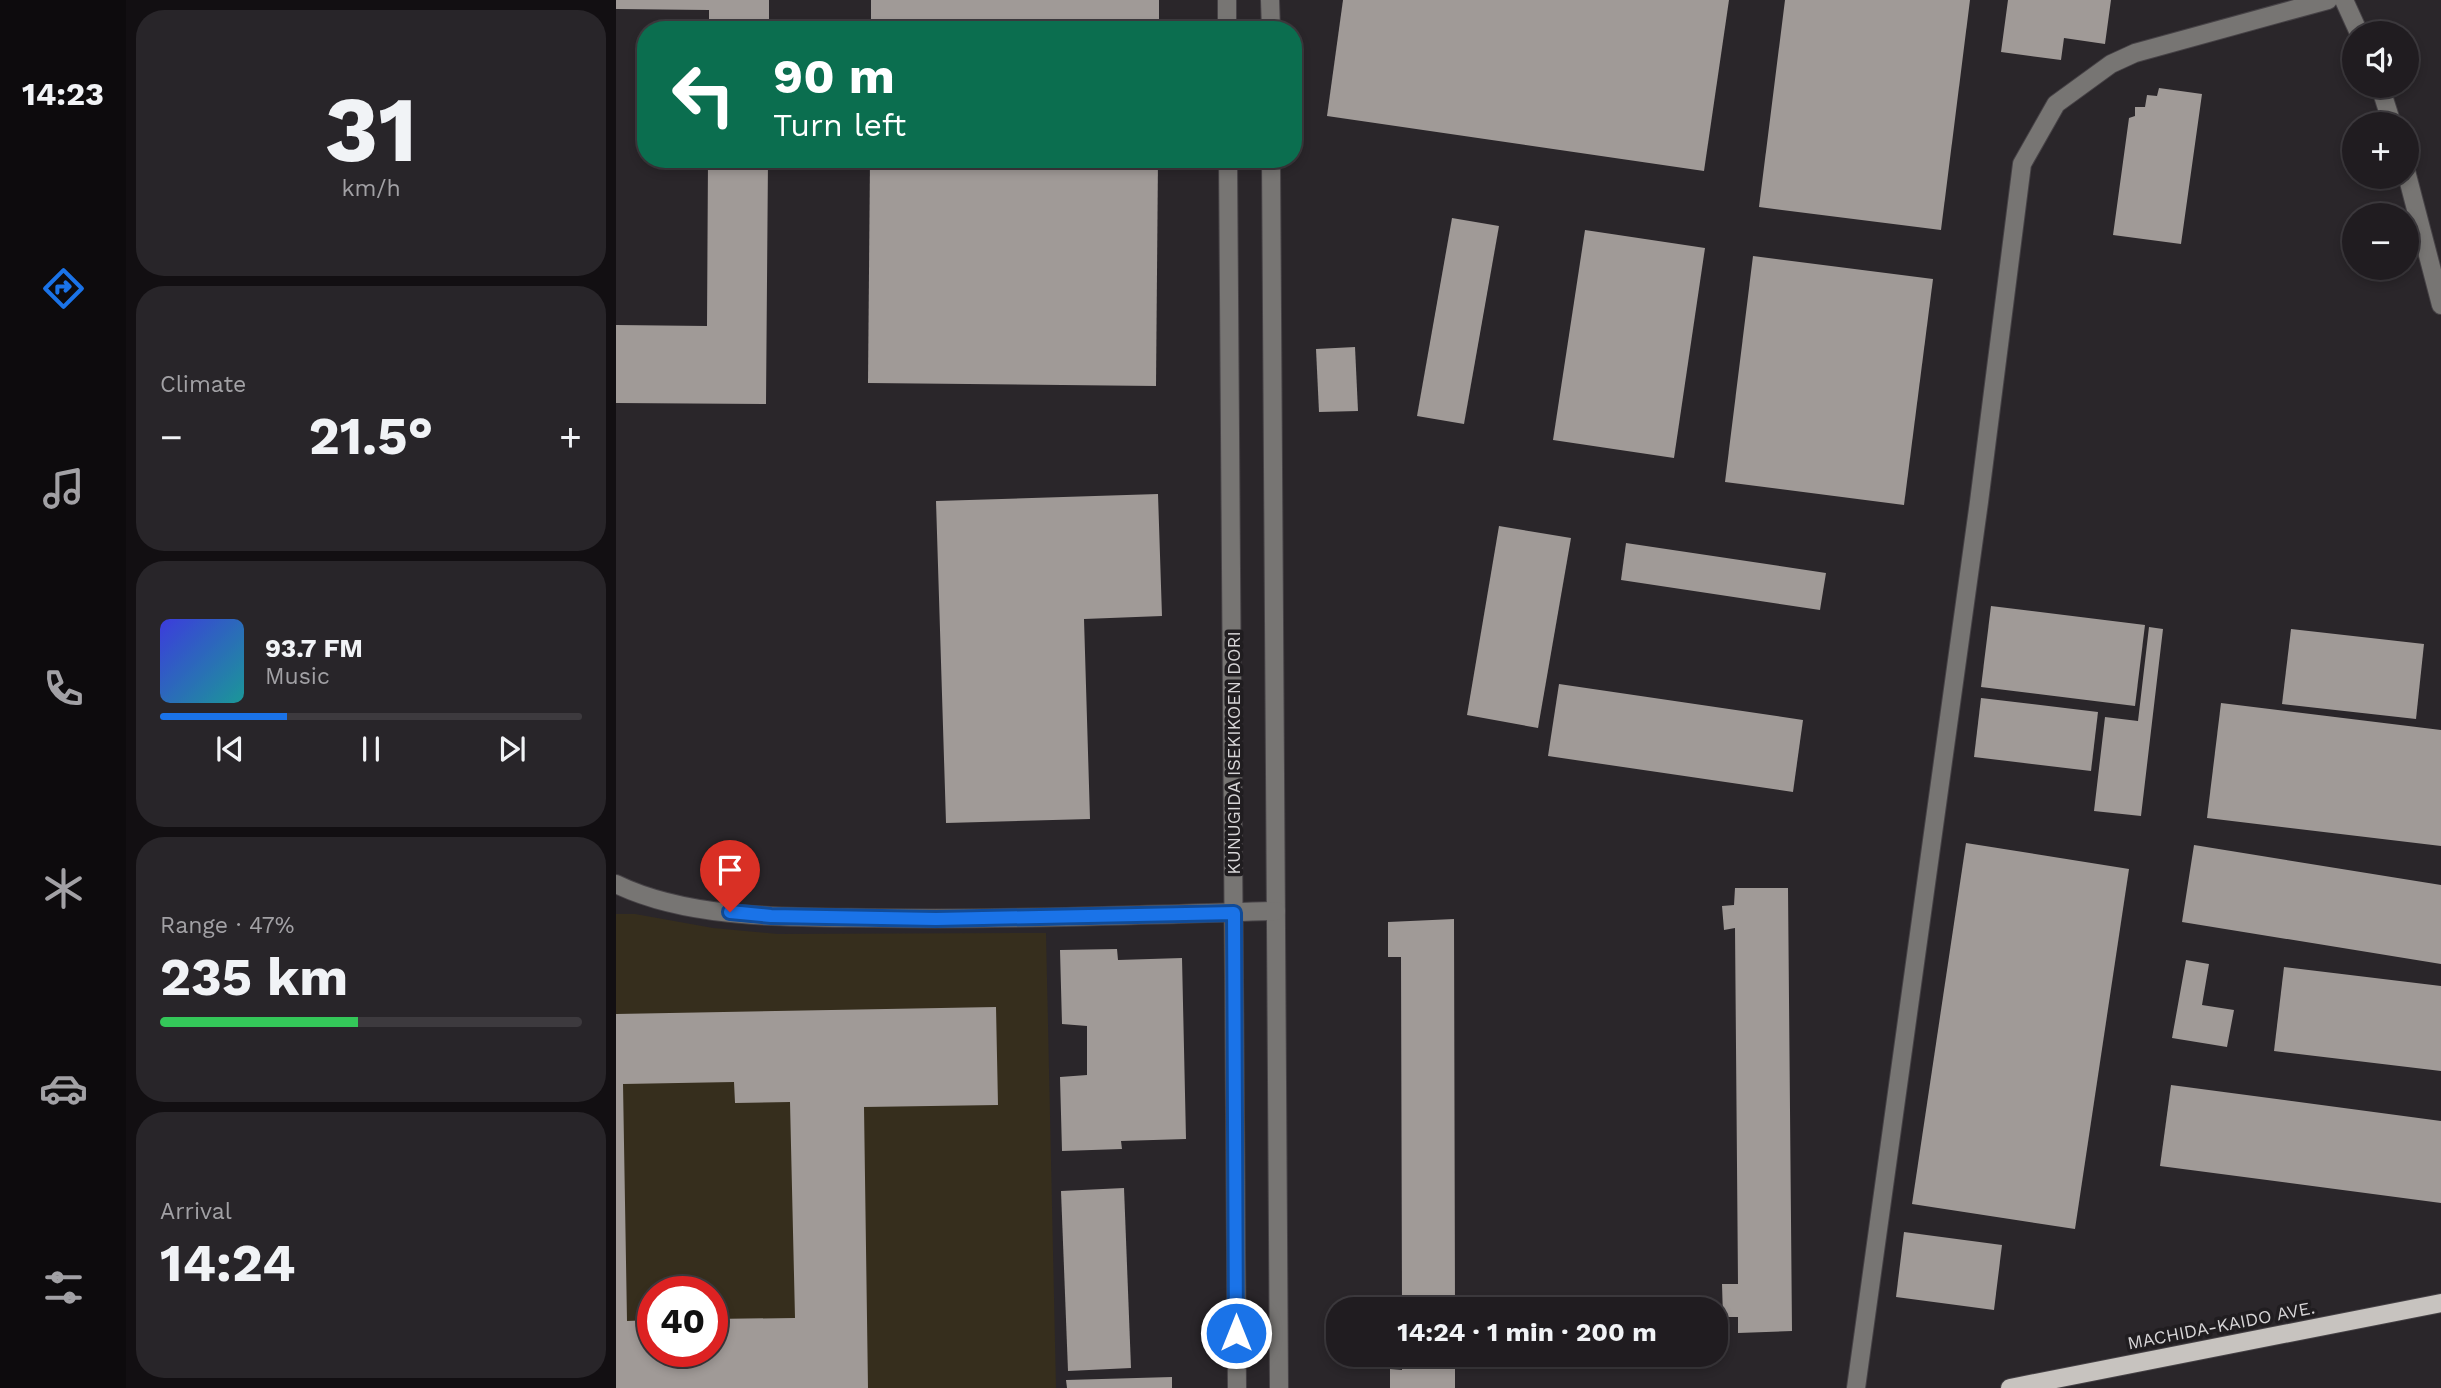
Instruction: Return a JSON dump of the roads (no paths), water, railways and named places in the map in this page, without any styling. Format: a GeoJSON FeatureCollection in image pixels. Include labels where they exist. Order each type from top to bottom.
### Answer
{"type":"FeatureCollection","features":[{"type":"Feature","properties":{"kind":"main road","name":"MACHIDA-KAIDO AVE."},"geometry":{"type":"LineString","coordinates":[[2010,1388],[2441,1303]]}},
{"type":"Feature","properties":{"kind":"street"},"geometry":{"type":"LineString","coordinates":[[1227,0],[1227,21]]}},
{"type":"Feature","properties":{"kind":"street"},"geometry":{"type":"LineString","coordinates":[[1270,0],[1270,21]]}},
{"type":"Feature","properties":{"kind":"street"},"geometry":{"type":"LineString","coordinates":[[1856,1388],[1979,502],[2022,164],[2056,104],[2111,64],[2135,53],[2328,0]]}},
{"type":"Feature","properties":{"kind":"street"},"geometry":{"type":"LineString","coordinates":[[2344,0],[2354,21]]}},
{"type":"Feature","properties":{"kind":"street","name":"KUNUGIDA ISEKIKOEN DORI"},"geometry":{"type":"LineString","coordinates":[[1228,168],[1237,1388]]}},
{"type":"Feature","properties":{"kind":"street"},"geometry":{"type":"LineString","coordinates":[[1271,168],[1279,1388]]}},
{"type":"Feature","properties":{"kind":"street"},"geometry":{"type":"LineString","coordinates":[[2411,189],[2441,304]]}},
{"type":"Feature","properties":{"kind":"street"},"geometry":{"type":"LineString","coordinates":[[616,884],[653,899],[710,910],[771,916],[936,919],[1276,911]]}}]}
